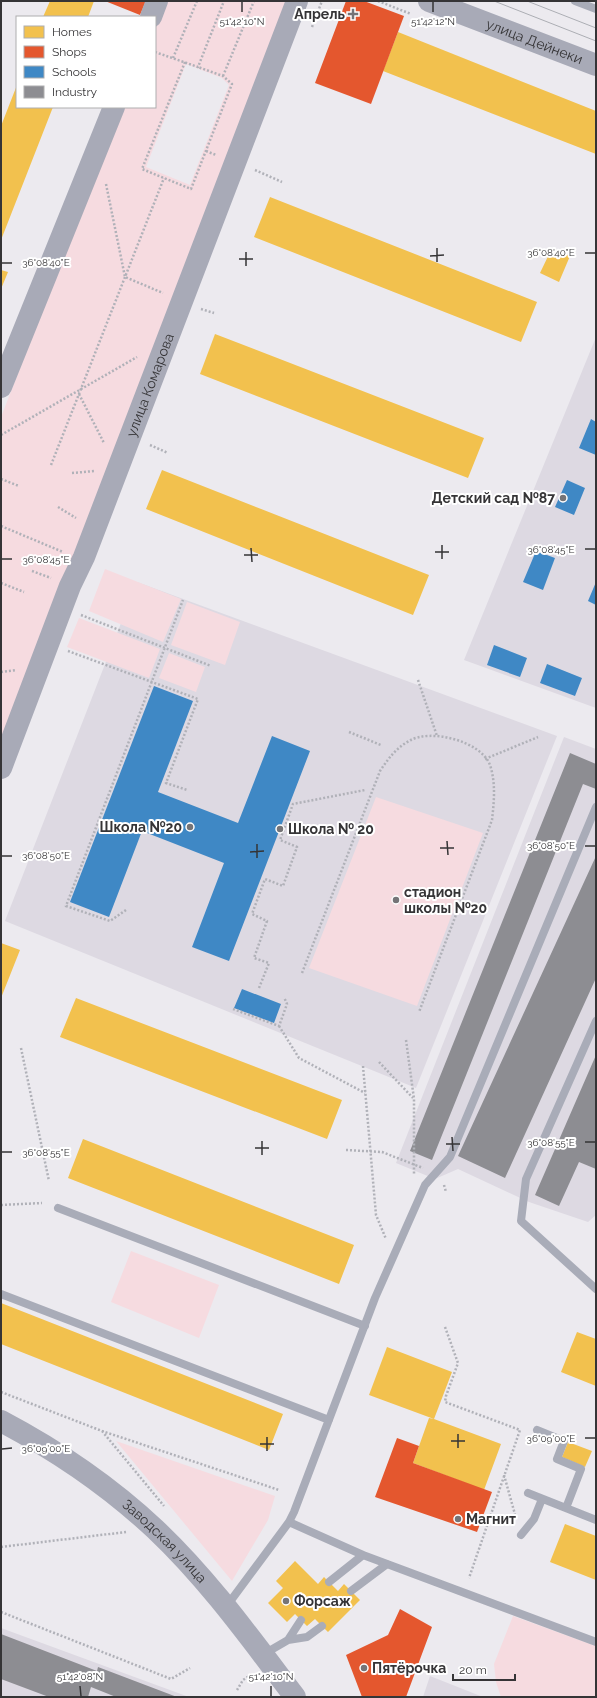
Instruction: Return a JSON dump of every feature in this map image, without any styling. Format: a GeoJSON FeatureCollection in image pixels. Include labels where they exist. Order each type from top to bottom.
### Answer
{"type":"FeatureCollection","features":[{"type":"Feature","properties":{"kind":"street"},"geometry":{"type":"LineString","coordinates":[[151,16],[157,1]]}},
{"type":"Feature","properties":{"kind":"street","name":"улица Комарова"},"geometry":{"type":"LineString","coordinates":[[1,768],[70,586],[84,557],[297,1]]}},
{"type":"Feature","properties":{"kind":"street","name":"улица Дейнеки"},"geometry":{"type":"LineString","coordinates":[[429,1],[596,66]]}},
{"type":"Feature","properties":{"kind":"street"},"geometry":{"type":"LineString","coordinates":[[1,387],[114,108]]}},
{"type":"Feature","properties":{"kind":"street","name":"Заводская улица"},"geometry":{"type":"LineString","coordinates":[[1,1421],[41,1442],[105,1486],[154,1528],[226,1608],[295,1697]]}},
{"type":"Feature","properties":{"kind":"lane"},"geometry":{"type":"LineString","coordinates":[[575,1],[596,9]]}},
{"type":"Feature","properties":{"kind":"lane"},"geometry":{"type":"LineString","coordinates":[[226,1608],[289,1522],[294,1512],[375,1298],[425,1184],[450,1157],[596,807]]}},
{"type":"Feature","properties":{"kind":"lane"},"geometry":{"type":"LineString","coordinates":[[596,1021],[526,1179],[521,1221],[596,1289]]}},
{"type":"Feature","properties":{"kind":"lane"},"geometry":{"type":"LineString","coordinates":[[58,1208],[365,1326]]}},
{"type":"Feature","properties":{"kind":"lane"},"geometry":{"type":"LineString","coordinates":[[1,1294],[329,1420]]}},
{"type":"Feature","properties":{"kind":"lane"},"geometry":{"type":"LineString","coordinates":[[537,1430],[564,1441],[557,1459],[581,1470],[566,1508]]}},
{"type":"Feature","properties":{"kind":"lane"},"geometry":{"type":"LineString","coordinates":[[528,1493],[596,1520]]}},
{"type":"Feature","properties":{"kind":"lane"},"geometry":{"type":"LineString","coordinates":[[521,1535],[534,1519],[542,1499]]}},
{"type":"Feature","properties":{"kind":"lane"},"geometry":{"type":"LineString","coordinates":[[289,1522],[363,1555],[596,1642]]}},
{"type":"Feature","properties":{"kind":"lane"},"geometry":{"type":"LineString","coordinates":[[329,1582],[363,1555]]}},
{"type":"Feature","properties":{"kind":"lane"},"geometry":{"type":"LineString","coordinates":[[351,1591],[387,1564]]}},
{"type":"Feature","properties":{"kind":"lane"},"geometry":{"type":"LineString","coordinates":[[288,1640],[301,1620]]}},
{"type":"Feature","properties":{"kind":"lane"},"geometry":{"type":"LineString","coordinates":[[263,1655],[288,1640],[307,1637],[322,1626]]}},
{"type":"Feature","properties":{"kind":"path"},"geometry":{"type":"LineString","coordinates":[[173,58],[197,1]]}},
{"type":"Feature","properties":{"kind":"path"},"geometry":{"type":"LineString","coordinates":[[198,67],[224,1]]}},
{"type":"Feature","properties":{"kind":"path"},"geometry":{"type":"LineString","coordinates":[[223,76],[254,1]]}},
{"type":"Feature","properties":{"kind":"path"},"geometry":{"type":"LineString","coordinates":[[311,30],[322,1]]}},
{"type":"Feature","properties":{"kind":"path"},"geometry":{"type":"LineString","coordinates":[[156,52],[185,62],[223,76],[232,84],[191,189],[142,169],[185,62]]}},
{"type":"Feature","properties":{"kind":"path"},"geometry":{"type":"LineString","coordinates":[[252,177],[257,162]]}},
{"type":"Feature","properties":{"kind":"path"},"geometry":{"type":"LineString","coordinates":[[254,170],[282,182]]}},
{"type":"Feature","properties":{"kind":"path"},"geometry":{"type":"LineString","coordinates":[[51,465],[164,178]]}},
{"type":"Feature","properties":{"kind":"path"},"geometry":{"type":"LineString","coordinates":[[106,182],[125,278]]}},
{"type":"Feature","properties":{"kind":"path"},"geometry":{"type":"LineString","coordinates":[[125,278],[165,293]]}},
{"type":"Feature","properties":{"kind":"path"},"geometry":{"type":"LineString","coordinates":[[198,308],[214,313]]}},
{"type":"Feature","properties":{"kind":"path"},"geometry":{"type":"LineString","coordinates":[[1,435],[143,354]]}},
{"type":"Feature","properties":{"kind":"path"},"geometry":{"type":"LineString","coordinates":[[79,394],[104,444]]}},
{"type":"Feature","properties":{"kind":"path"},"geometry":{"type":"LineString","coordinates":[[148,444],[168,453]]}},
{"type":"Feature","properties":{"kind":"path"},"geometry":{"type":"LineString","coordinates":[[1,479],[19,486]]}},
{"type":"Feature","properties":{"kind":"path"},"geometry":{"type":"LineString","coordinates":[[1,526],[66,553]]}},
{"type":"Feature","properties":{"kind":"path"},"geometry":{"type":"LineString","coordinates":[[1,583],[24,592]]}},
{"type":"Feature","properties":{"kind":"path"},"geometry":{"type":"LineString","coordinates":[[126,910],[110,921],[66,906],[183,600]]}},
{"type":"Feature","properties":{"kind":"path"},"geometry":{"type":"LineString","coordinates":[[78,614],[211,666]]}},
{"type":"Feature","properties":{"kind":"path"},"geometry":{"type":"LineString","coordinates":[[64,650],[198,698],[166,782],[187,790]]}},
{"type":"Feature","properties":{"kind":"path"},"geometry":{"type":"LineString","coordinates":[[418,680],[437,736]]}},
{"type":"Feature","properties":{"kind":"path"},"geometry":{"type":"LineString","coordinates":[[349,732],[381,745]]}},
{"type":"Feature","properties":{"kind":"path"},"geometry":{"type":"LineString","coordinates":[[302,973],[380,771],[391,755],[410,740],[428,736],[449,738],[474,748],[489,764],[495,791],[492,820],[419,1012]]}},
{"type":"Feature","properties":{"kind":"path"},"geometry":{"type":"LineString","coordinates":[[485,759],[538,737]]}},
{"type":"Feature","properties":{"kind":"path"},"geometry":{"type":"LineString","coordinates":[[260,988],[269,963],[254,958],[267,920],[252,914],[265,879],[283,886],[297,847],[280,840],[293,804],[364,790]]}},
{"type":"Feature","properties":{"kind":"path"},"geometry":{"type":"LineString","coordinates":[[279,1026],[287,1004],[284,997]]}},
{"type":"Feature","properties":{"kind":"path"},"geometry":{"type":"LineString","coordinates":[[233,1009],[279,1026],[299,1058],[365,1093]]}},
{"type":"Feature","properties":{"kind":"path"},"geometry":{"type":"LineString","coordinates":[[406,1040],[414,1099],[413,1164],[417,1204]]}},
{"type":"Feature","properties":{"kind":"path"},"geometry":{"type":"LineString","coordinates":[[21,1048],[49,1181]]}},
{"type":"Feature","properties":{"kind":"path"},"geometry":{"type":"LineString","coordinates":[[379,1062],[414,1099]]}},
{"type":"Feature","properties":{"kind":"path"},"geometry":{"type":"LineString","coordinates":[[363,1066],[376,1215],[389,1246]]}},
{"type":"Feature","properties":{"kind":"path"},"geometry":{"type":"LineString","coordinates":[[346,1150],[382,1152],[428,1170]]}},
{"type":"Feature","properties":{"kind":"path"},"geometry":{"type":"LineString","coordinates":[[444,1181],[446,1192]]}},
{"type":"Feature","properties":{"kind":"path"},"geometry":{"type":"LineString","coordinates":[[1,1205],[42,1202]]}},
{"type":"Feature","properties":{"kind":"path"},"geometry":{"type":"LineString","coordinates":[[445,1326],[458,1363],[445,1402],[520,1430],[469,1578]]}},
{"type":"Feature","properties":{"kind":"path"},"geometry":{"type":"LineString","coordinates":[[1,1392],[102,1431],[279,1490]]}},
{"type":"Feature","properties":{"kind":"path"},"geometry":{"type":"LineString","coordinates":[[504,1475],[521,1535]]}},
{"type":"Feature","properties":{"kind":"path"},"geometry":{"type":"LineString","coordinates":[[1,1547],[154,1528]]}},
{"type":"Feature","properties":{"kind":"path"},"geometry":{"type":"LineString","coordinates":[[1,1612],[171,1679],[190,1668]]}},
{"type":"Feature","properties":{"kind":"shaded area"},"geometry":{"type":"Polygon","coordinates":[[[164,1],[285,1],[289,3],[1,757],[1,417],[122,108],[156,108],[156,21],[164,1]],[[186,64],[146,167],[190,185],[229,85],[222,78],[186,64]]]}},
{"type":"Feature","properties":{"kind":"shaded area","name":"Детский сад №87"},"geometry":{"type":"Polygon","coordinates":[[[596,337],[596,708],[464,660],[596,337]]]}},
{"type":"Feature","properties":{"kind":"shaded area"},"geometry":{"type":"Polygon","coordinates":[[[105,569],[181,599],[163,642],[89,611],[105,569]]]}},
{"type":"Feature","properties":{"kind":"shaded area","name":"Школа № 20"},"geometry":{"type":"Polygon","coordinates":[[[137,582],[557,736],[416,1088],[5,921],[137,582]]]}},
{"type":"Feature","properties":{"kind":"shaded area"},"geometry":{"type":"Polygon","coordinates":[[[187,602],[240,622],[225,665],[171,645],[187,602]]]}},
{"type":"Feature","properties":{"kind":"shaded area"},"geometry":{"type":"Polygon","coordinates":[[[79,618],[160,649],[149,678],[67,647],[79,618]]]}},
{"type":"Feature","properties":{"kind":"shaded area"},"geometry":{"type":"Polygon","coordinates":[[[169,653],[205,667],[196,692],[159,678],[169,653]]]}},
{"type":"Feature","properties":{"kind":"shaded area"},"geometry":{"type":"Polygon","coordinates":[[[564,737],[596,749],[596,1215],[588,1222],[529,1202],[458,1169],[435,1179],[396,1163],[564,737]]]}},
{"type":"Feature","properties":{"kind":"shaded area","name":"стадион школы №20"},"geometry":{"type":"Polygon","coordinates":[[[376,797],[483,833],[417,1006],[309,968],[376,797]]]}},
{"type":"Feature","properties":{"kind":"shaded area"},"geometry":{"type":"Polygon","coordinates":[[[131,1251],[219,1285],[199,1338],[111,1302],[131,1251]]]}},
{"type":"Feature","properties":{"kind":"shaded area"},"geometry":{"type":"Polygon","coordinates":[[[116,1441],[275,1496],[268,1520],[232,1581],[116,1441]]]}},
{"type":"Feature","properties":{"kind":"shaded area"},"geometry":{"type":"Polygon","coordinates":[[[513,1616],[596,1646],[596,1697],[501,1697],[496,1682],[494,1664],[513,1616]]]}},
{"type":"Feature","properties":{"kind":"shaded area"},"geometry":{"type":"Polygon","coordinates":[[[1,1628],[189,1697],[1,1697],[1,1628]]]}},
{"type":"Feature","properties":{"kind":"shaded area"},"geometry":{"type":"Polygon","coordinates":[[[430,1676],[483,1697],[423,1697],[430,1676]]]}},
{"type":"Feature","properties":{"kind":"building: Homes"},"geometry":{"type":"Polygon","coordinates":[[[50,1],[94,1],[88,16],[43,16],[50,1]]]}},
{"type":"Feature","properties":{"kind":"building: Homes"},"geometry":{"type":"Polygon","coordinates":[[[398,32],[596,111],[596,154],[383,71],[398,32]]]}},
{"type":"Feature","properties":{"kind":"building: Homes"},"geometry":{"type":"Polygon","coordinates":[[[16,88],[16,108],[53,108],[1,240],[1,126],[16,88]]]}},
{"type":"Feature","properties":{"kind":"building: Homes"},"geometry":{"type":"Polygon","coordinates":[[[270,197],[537,302],[521,342],[254,237],[270,197]]]}},
{"type":"Feature","properties":{"kind":"building: Homes"},"geometry":{"type":"Polygon","coordinates":[[[552,248],[570,256],[559,282],[540,273],[552,248]]]}},
{"type":"Feature","properties":{"kind":"building: Homes"},"geometry":{"type":"Polygon","coordinates":[[[1,270],[8,272],[1,289],[1,270]]]}},
{"type":"Feature","properties":{"kind":"building: Homes"},"geometry":{"type":"Polygon","coordinates":[[[215,334],[484,438],[468,478],[200,374],[215,334]]]}},
{"type":"Feature","properties":{"kind":"building: Homes"},"geometry":{"type":"Polygon","coordinates":[[[162,470],[429,575],[413,615],[146,509],[162,470]]]}},
{"type":"Feature","properties":{"kind":"building: Homes"},"geometry":{"type":"Polygon","coordinates":[[[1,943],[20,950],[1,998],[1,943]]]}},
{"type":"Feature","properties":{"kind":"building: Homes"},"geometry":{"type":"Polygon","coordinates":[[[76,998],[342,1100],[327,1139],[60,1037],[76,998]]]}},
{"type":"Feature","properties":{"kind":"building: Homes"},"geometry":{"type":"Polygon","coordinates":[[[83,1139],[354,1245],[339,1284],[68,1178],[83,1139]]]}},
{"type":"Feature","properties":{"kind":"building: Homes"},"geometry":{"type":"Polygon","coordinates":[[[1,1303],[283,1414],[269,1450],[1,1344],[1,1303]]]}},
{"type":"Feature","properties":{"kind":"building: Homes"},"geometry":{"type":"Polygon","coordinates":[[[577,1332],[596,1339],[596,1386],[561,1372],[577,1332]]]}},
{"type":"Feature","properties":{"kind":"building: Homes"},"geometry":{"type":"Polygon","coordinates":[[[387,1347],[452,1372],[434,1419],[369,1395],[387,1347]]]}},
{"type":"Feature","properties":{"kind":"building: Homes"},"geometry":{"type":"Polygon","coordinates":[[[429,1418],[501,1444],[484,1490],[413,1463],[429,1418]]]}},
{"type":"Feature","properties":{"kind":"building: Homes"},"geometry":{"type":"Polygon","coordinates":[[[568,1442],[592,1451],[585,1467],[562,1457],[568,1442]]]}},
{"type":"Feature","properties":{"kind":"building: Homes"},"geometry":{"type":"Polygon","coordinates":[[[565,1524],[596,1536],[596,1580],[550,1562],[565,1524]]]}},
{"type":"Feature","properties":{"kind":"building: Homes"},"geometry":{"type":"Polygon","coordinates":[[[295,1561],[318,1584],[324,1577],[338,1591],[344,1584],[360,1600],[328,1632],[315,1619],[307,1626],[295,1614],[287,1622],[268,1603],[283,1588],[276,1581],[295,1561]]]}},
{"type":"Feature","properties":{"kind":"building: Shops"},"geometry":{"type":"Polygon","coordinates":[[[105,1],[146,1],[140,15],[105,1]]]}},
{"type":"Feature","properties":{"kind":"building: Shops"},"geometry":{"type":"Polygon","coordinates":[[[346,1],[364,1],[404,16],[371,104],[315,83],[346,1]]]}},
{"type":"Feature","properties":{"kind":"building: Shops"},"geometry":{"type":"Polygon","coordinates":[[[397,1438],[419,1446],[413,1463],[492,1492],[477,1532],[375,1497],[397,1438]]]}},
{"type":"Feature","properties":{"kind":"building: Shops"},"geometry":{"type":"Polygon","coordinates":[[[400,1609],[432,1627],[406,1697],[362,1697],[346,1655],[388,1635],[400,1609]]]}},
{"type":"Feature","properties":{"kind":"building: Schools"},"geometry":{"type":"Polygon","coordinates":[[[591,419],[596,422],[596,455],[579,448],[591,419]]]}},
{"type":"Feature","properties":{"kind":"building: Schools"},"geometry":{"type":"Polygon","coordinates":[[[567,480],[585,488],[574,515],[555,507],[567,480]]]}},
{"type":"Feature","properties":{"kind":"building: Schools"},"geometry":{"type":"Polygon","coordinates":[[[536,551],[555,558],[543,590],[523,582],[536,551]]]}},
{"type":"Feature","properties":{"kind":"building: Schools"},"geometry":{"type":"Polygon","coordinates":[[[596,582],[596,605],[588,601],[596,582]]]}},
{"type":"Feature","properties":{"kind":"building: Schools"},"geometry":{"type":"Polygon","coordinates":[[[494,645],[527,658],[520,677],[487,665],[494,645]]]}},
{"type":"Feature","properties":{"kind":"building: Schools"},"geometry":{"type":"Polygon","coordinates":[[[547,664],[582,678],[575,696],[540,683],[547,664]]]}},
{"type":"Feature","properties":{"kind":"building: Schools","name":"Школа №20"},"geometry":{"type":"Polygon","coordinates":[[[154,686],[193,701],[158,792],[238,823],[272,736],[310,751],[229,961],[192,947],[224,863],[142,831],[109,917],[70,902],[154,686]]]}},
{"type":"Feature","properties":{"kind":"building: Schools"},"geometry":{"type":"Polygon","coordinates":[[[242,989],[281,1004],[274,1023],[234,1008],[242,989]]]}},
{"type":"Feature","properties":{"kind":"building: Industry"},"geometry":{"type":"Polygon","coordinates":[[[570,753],[596,764],[596,789],[583,784],[432,1160],[410,1151],[570,753]]]}},
{"type":"Feature","properties":{"kind":"building: Industry"},"geometry":{"type":"Polygon","coordinates":[[[596,856],[596,978],[505,1178],[458,1156],[596,856]]]}},
{"type":"Feature","properties":{"kind":"building: Industry"},"geometry":{"type":"Polygon","coordinates":[[[596,1055],[596,1169],[579,1162],[559,1206],[535,1195],[596,1055]]]}},
{"type":"Feature","properties":{"kind":"building: Industry"},"geometry":{"type":"Polygon","coordinates":[[[1,1634],[97,1671],[98,1667],[177,1697],[116,1697],[91,1687],[88,1697],[49,1697],[1,1679],[1,1634]]]}},
{"type":"Feature","properties":{"kind":"tram line"},"geometry":{"type":"LineString","coordinates":[[494,1],[596,41]]}},
{"type":"Feature","properties":{"kind":"tram line"},"geometry":{"type":"LineString","coordinates":[[527,1],[596,28]]}},
{"type":"Feature","properties":{"kind":"place","name":"Апрель"},"geometry":{"type":"Point","coordinates":[353,14]}},
{"type":"Feature","properties":{"kind":"place","name":"Детский сад №87"},"geometry":{"type":"Point","coordinates":[563,498]}},
{"type":"Feature","properties":{"kind":"place","name":"Школа №20"},"geometry":{"type":"Point","coordinates":[190,827]}},
{"type":"Feature","properties":{"kind":"place","name":"Школа № 20"},"geometry":{"type":"Point","coordinates":[280,829]}},
{"type":"Feature","properties":{"kind":"place","name":"стадион школы №20"},"geometry":{"type":"Point","coordinates":[396,900]}},
{"type":"Feature","properties":{"kind":"place","name":"Магнит"},"geometry":{"type":"Point","coordinates":[458,1519]}},
{"type":"Feature","properties":{"kind":"place","name":"Форсаж"},"geometry":{"type":"Point","coordinates":[286,1601]}},
{"type":"Feature","properties":{"kind":"place","name":"Пятёрочка"},"geometry":{"type":"Point","coordinates":[364,1668]}}]}
